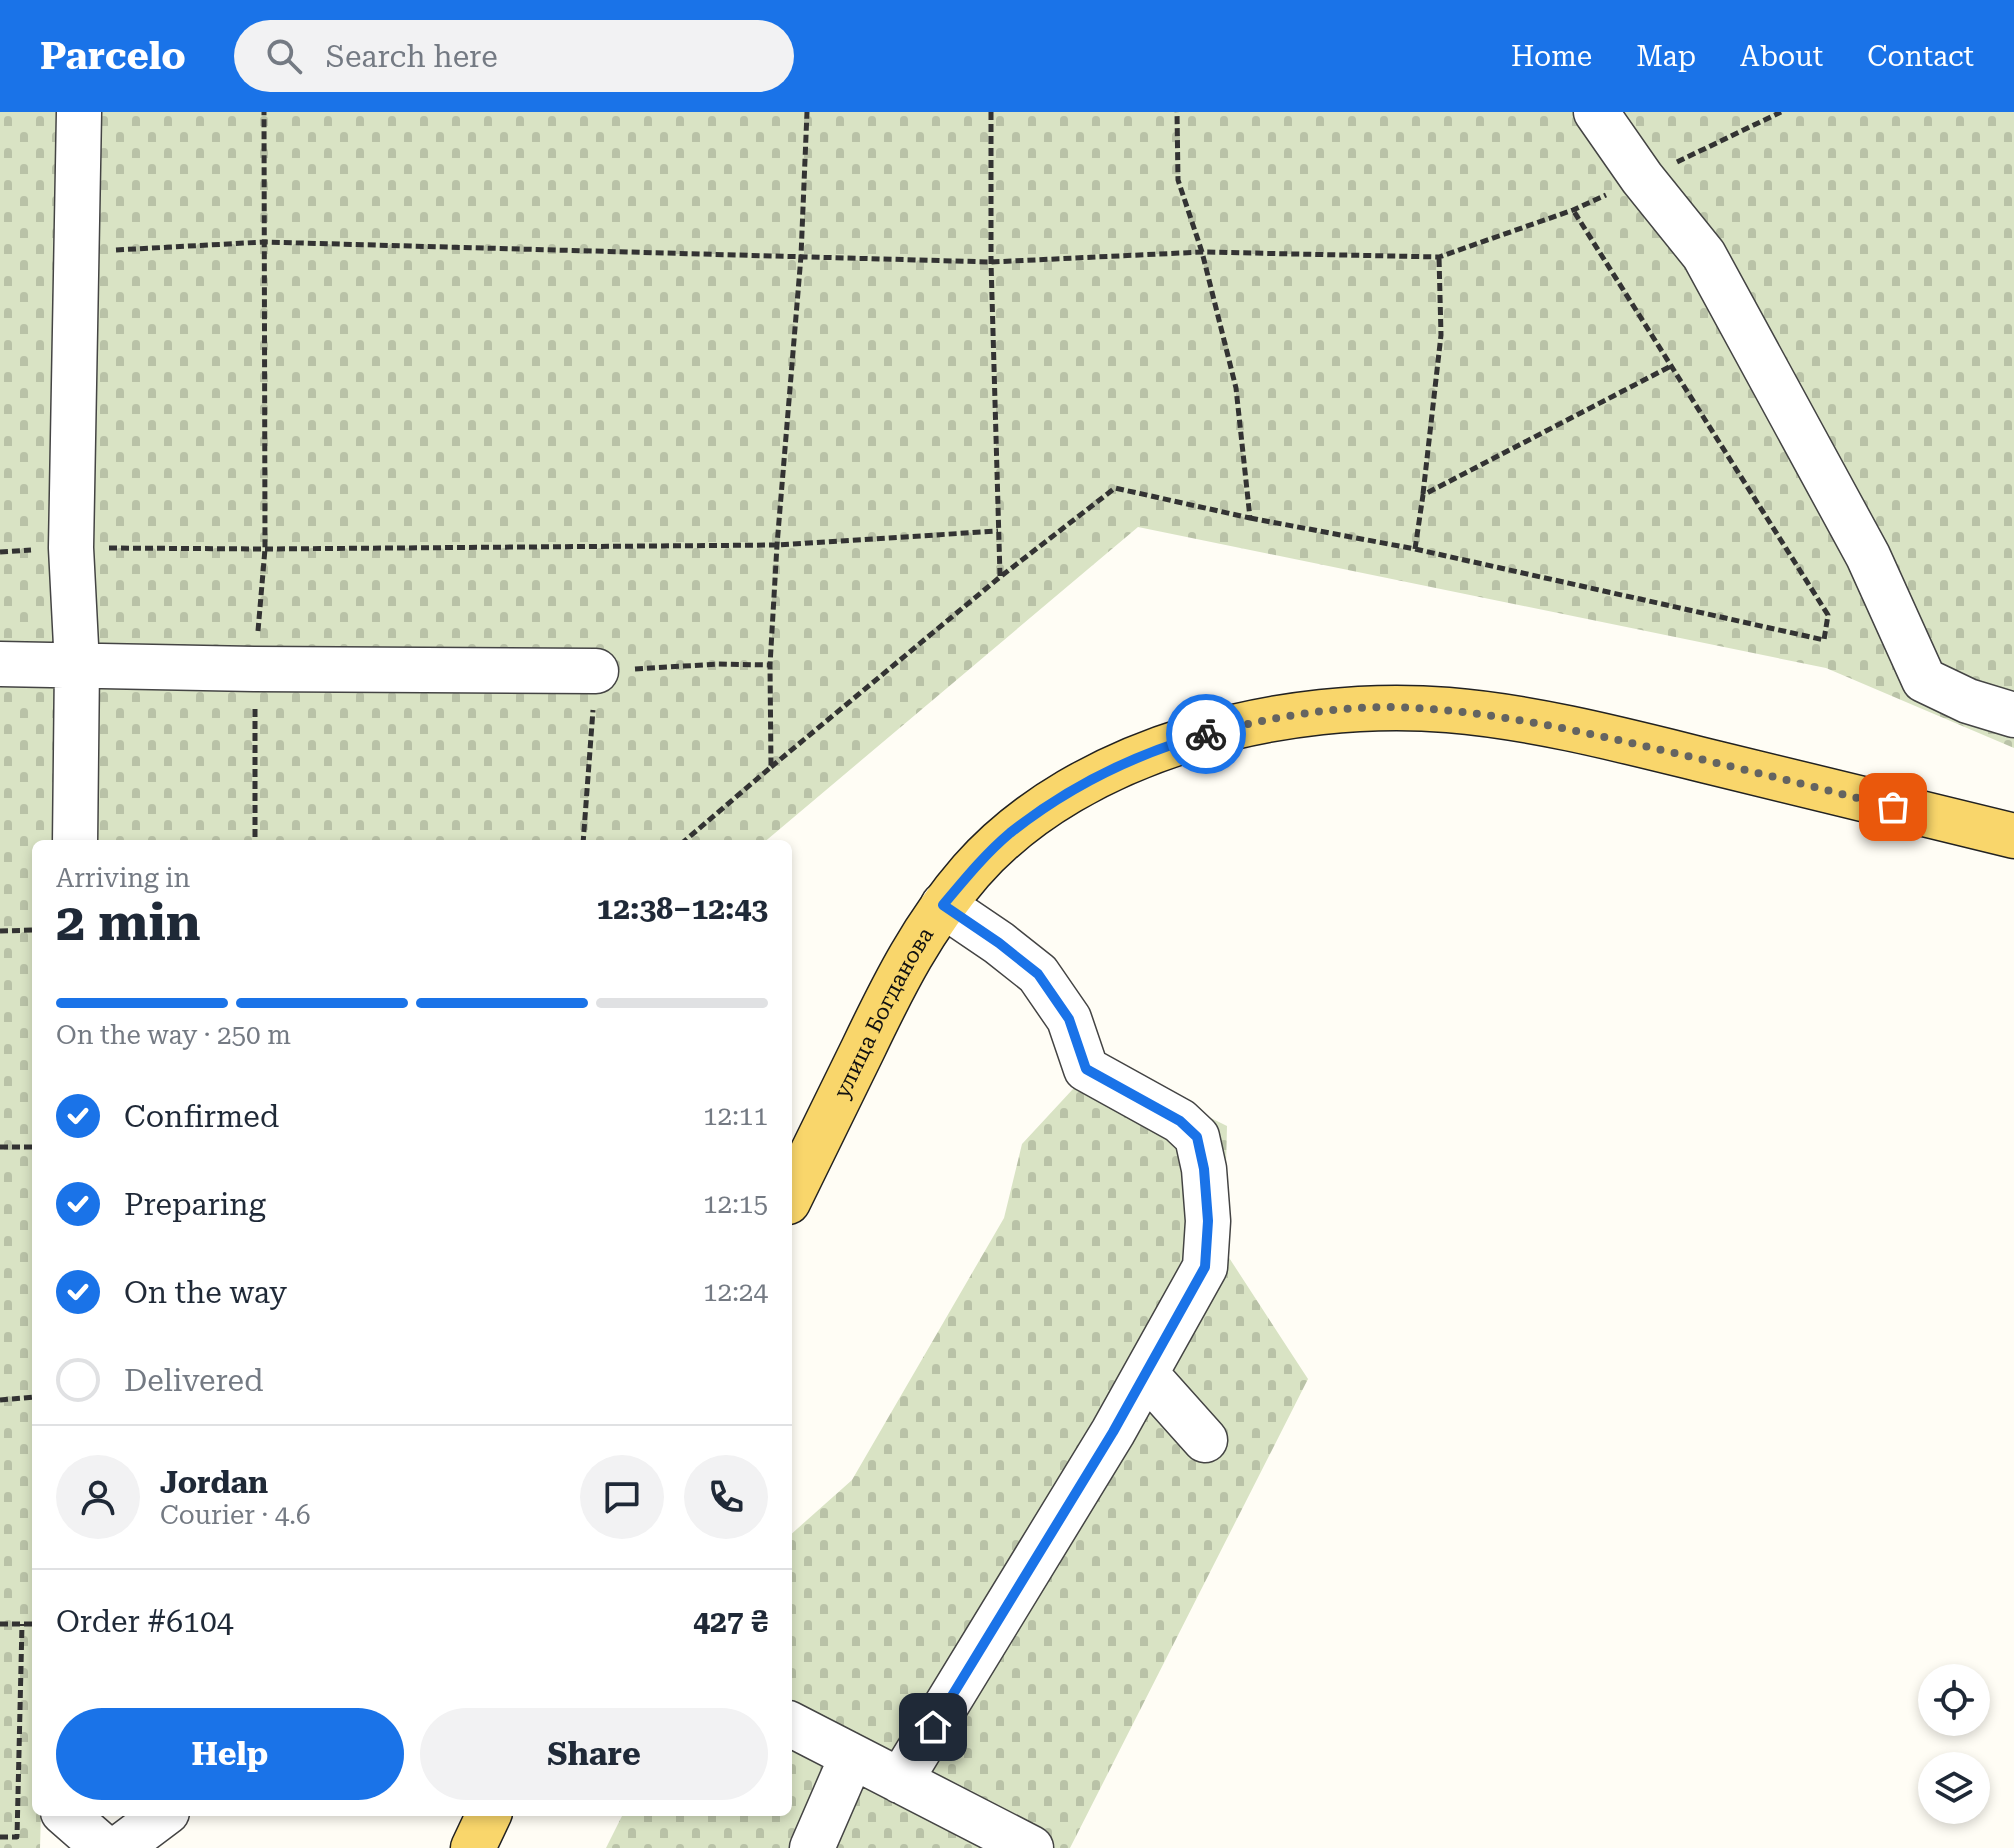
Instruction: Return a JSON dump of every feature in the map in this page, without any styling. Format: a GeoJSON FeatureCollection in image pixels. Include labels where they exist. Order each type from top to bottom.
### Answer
{"type":"FeatureCollection","features":[{"type":"Feature","properties":{"kind":"main road","name":"улица Богданова"},"geometry":{"type":"LineString","coordinates":[[792,1194],[917,943],[973,868],[1009,834],[1050,804],[1101,774],[1172,744],[1233,727],[1308,714],[1384,707],[1450,710],[1533,722],[1652,747],[2014,836]]}},
{"type":"Feature","properties":{"kind":"main road"},"geometry":{"type":"LineString","coordinates":[[473,1848],[488,1816]]}},
{"type":"Feature","properties":{"kind":"lane"},"geometry":{"type":"LineString","coordinates":[[75,840],[77,665],[71,548],[79,112]]}},
{"type":"Feature","properties":{"kind":"lane"},"geometry":{"type":"LineString","coordinates":[[1596,112],[1642,178],[1704,255],[1868,556],[1924,680],[1968,701],[2014,715]]}},
{"type":"Feature","properties":{"kind":"lane"},"geometry":{"type":"LineString","coordinates":[[0,664],[596,671]]}},
{"type":"Feature","properties":{"kind":"lane"},"geometry":{"type":"LineString","coordinates":[[900,1781],[1105,1445],[1205,1267],[1208,1221],[1204,1169],[1197,1137],[1180,1121],[1086,1069],[1069,1019],[1038,974],[943,905]]}},
{"type":"Feature","properties":{"kind":"lane"},"geometry":{"type":"LineString","coordinates":[[1146,1374],[1205,1440]]}},
{"type":"Feature","properties":{"kind":"lane"},"geometry":{"type":"LineString","coordinates":[[792,1725],[1031,1848]]}},
{"type":"Feature","properties":{"kind":"lane"},"geometry":{"type":"LineString","coordinates":[[812,1848],[852,1756]]}},
{"type":"Feature","properties":{"kind":"lane"},"geometry":{"type":"LineString","coordinates":[[68,1816],[104,1848]]}},
{"type":"Feature","properties":{"kind":"lane"},"geometry":{"type":"LineString","coordinates":[[119,1848],[162,1816]]}},
{"type":"Feature","properties":{"kind":"path"},"geometry":{"type":"LineString","coordinates":[[255,840],[254,669],[265,549],[264,112]]}},
{"type":"Feature","properties":{"kind":"path"},"geometry":{"type":"LineString","coordinates":[[771,767],[770,665],[801,256],[807,112]]}},
{"type":"Feature","properties":{"kind":"path"},"geometry":{"type":"LineString","coordinates":[[991,112],[991,262],[1000,577]]}},
{"type":"Feature","properties":{"kind":"path"},"geometry":{"type":"LineString","coordinates":[[1177,112],[1178,180],[1202,252],[1236,388],[1250,518]]}},
{"type":"Feature","properties":{"kind":"path"},"geometry":{"type":"LineString","coordinates":[[77,252],[264,242],[991,262],[1202,252],[1439,257],[1573,210],[1781,112]]}},
{"type":"Feature","properties":{"kind":"path"},"geometry":{"type":"LineString","coordinates":[[686,840],[1000,577],[1115,488],[1250,518],[1415,549],[1824,640],[1828,615],[1573,210]]}},
{"type":"Feature","properties":{"kind":"path"},"geometry":{"type":"LineString","coordinates":[[1415,549],[1441,335],[1439,257]]}},
{"type":"Feature","properties":{"kind":"path"},"geometry":{"type":"LineString","coordinates":[[1423,495],[1671,366]]}},
{"type":"Feature","properties":{"kind":"path"},"geometry":{"type":"LineString","coordinates":[[0,552],[71,548],[777,545],[998,531]]}},
{"type":"Feature","properties":{"kind":"path"},"geometry":{"type":"LineString","coordinates":[[583,840],[596,671],[718,664],[770,665]]}},
{"type":"Feature","properties":{"kind":"path"},"geometry":{"type":"LineString","coordinates":[[0,931],[32,930]]}},
{"type":"Feature","properties":{"kind":"path"},"geometry":{"type":"LineString","coordinates":[[0,1147],[32,1147]]}},
{"type":"Feature","properties":{"kind":"path"},"geometry":{"type":"LineString","coordinates":[[0,1400],[32,1397]]}},
{"type":"Feature","properties":{"kind":"path"},"geometry":{"type":"LineString","coordinates":[[0,1624],[32,1624]]}},
{"type":"Feature","properties":{"kind":"path"},"geometry":{"type":"LineString","coordinates":[[17,1848],[22,1624]]}},
{"type":"Feature","properties":{"kind":"path"},"geometry":{"type":"LineString","coordinates":[[0,1837],[17,1837]]}},
{"type":"Feature","properties":{"kind":"green space"},"geometry":{"type":"Polygon","coordinates":[[[0,112],[2014,112],[2014,748],[1826,668],[1138,527],[767,840],[32,840],[32,1816],[41,1816],[40,1848],[0,1848],[0,112]]]}},
{"type":"Feature","properties":{"kind":"green space"},"geometry":{"type":"Polygon","coordinates":[[[1098,1062],[1227,1126],[1224,1250],[1308,1379],[1070,1848],[606,1848],[622,1816],[792,1816],[792,1533],[852,1480],[1004,1218],[1022,1144],[1098,1062]]]}},
{"type":"Feature","properties":{"kind":"way so far"},"geometry":{"type":"LineString","coordinates":[[1206,734],[1308,714],[1384,707],[1450,710],[1533,722],[1652,747],[1893,807]]}},
{"type":"Feature","properties":{"kind":"route"},"geometry":{"type":"LineString","coordinates":[[933,1727],[1113,1432],[1205,1267],[1208,1221],[1204,1169],[1197,1137],[1180,1121],[1086,1069],[1069,1019],[1038,974],[943,905],[973,868],[1009,834],[1050,804],[1101,774],[1172,744],[1206,734]]}}]}
